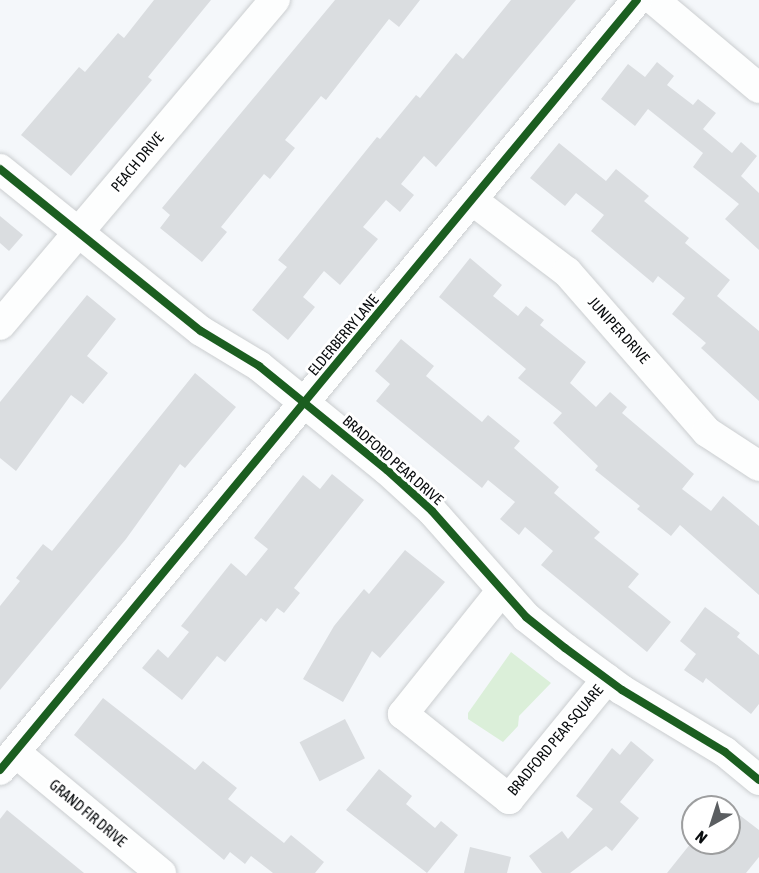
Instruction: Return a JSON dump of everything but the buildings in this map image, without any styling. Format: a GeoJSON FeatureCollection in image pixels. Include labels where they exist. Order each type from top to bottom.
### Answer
{"type":"FeatureCollection","features":[{"type":"Feature","properties":{"kind":"street","name":"PEACH DRIVE"},"geometry":{"type":"LineString","coordinates":[[0,325],[274,0]]}},
{"type":"Feature","properties":{"kind":"street","name":"ELDERBERRY LANE"},"geometry":{"type":"LineString","coordinates":[[7,761],[637,0]]}},
{"type":"Feature","properties":{"kind":"street"},"geometry":{"type":"LineString","coordinates":[[654,0],[759,88]]}},
{"type":"Feature","properties":{"kind":"street","name":"BRADFORD PEAR DRIVE"},"geometry":{"type":"LineString","coordinates":[[0,169],[201,331],[259,366],[432,511],[526,616],[607,679],[725,752],[759,780]]}},
{"type":"Feature","properties":{"kind":"street","name":"JUNIPER DRIVE"},"geometry":{"type":"LineString","coordinates":[[472,200],[567,272],[708,432],[759,466]]}},
{"type":"Feature","properties":{"kind":"street","name":"BRADFORD PEAR SQUARE"},"geometry":{"type":"LineString","coordinates":[[502,590],[403,714],[509,800],[607,679]]}},
{"type":"Feature","properties":{"kind":"street","name":"GRAND FIR DRIVE"},"geometry":{"type":"LineString","coordinates":[[7,761],[161,873]]}},
{"type":"Feature","properties":{"kind":"green space"},"geometry":{"type":"Polygon","coordinates":[[[511,652],[551,683],[519,716],[518,726],[503,742],[468,719],[468,713],[511,652]]]}},
{"type":"Feature","properties":{"kind":"cycle path"},"geometry":{"type":"LineString","coordinates":[[0,770],[637,0]]}},
{"type":"Feature","properties":{"kind":"cycle path"},"geometry":{"type":"LineString","coordinates":[[0,169],[201,331],[259,366],[387,470],[432,511],[526,617],[622,690],[725,752],[759,780]]}}]}
